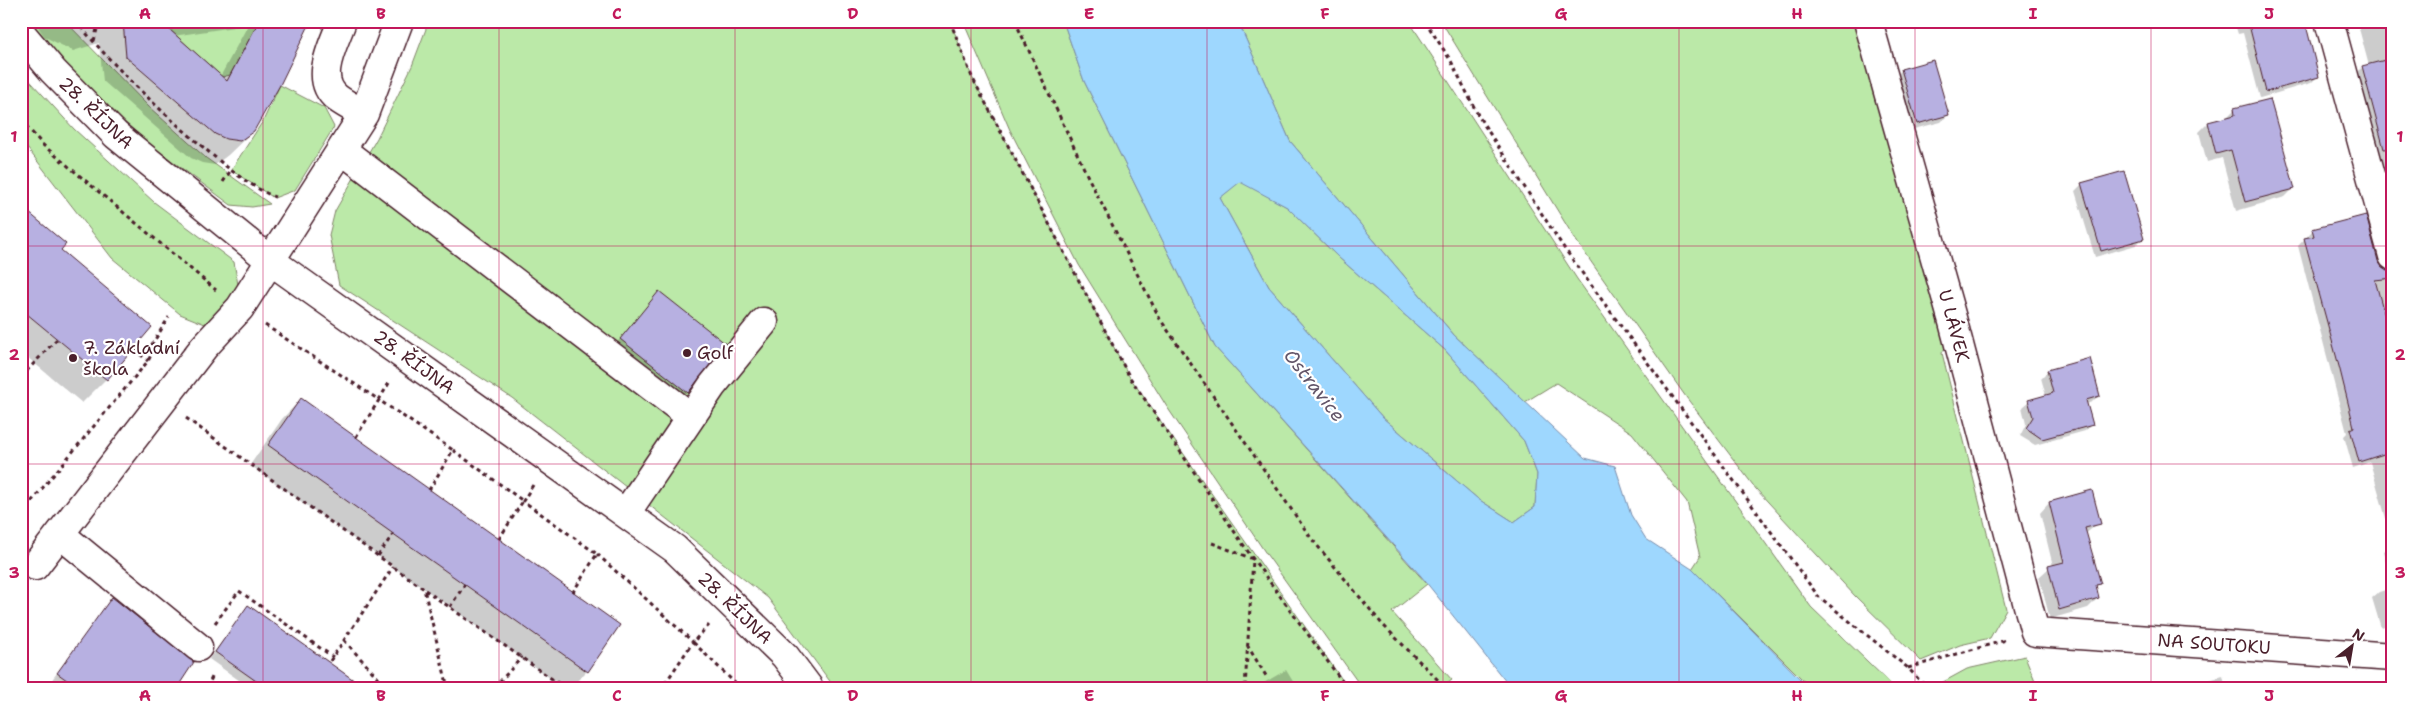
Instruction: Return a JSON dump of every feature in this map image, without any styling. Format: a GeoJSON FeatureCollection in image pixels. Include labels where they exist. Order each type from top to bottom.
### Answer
{"type":"FeatureCollection","features":[{"type":"Feature","properties":{"kind":"street"},"geometry":{"type":"LineString","coordinates":[[342,21],[326,64],[326,83],[336,97],[364,114]]}},
{"type":"Feature","properties":{"kind":"street"},"geometry":{"type":"LineString","coordinates":[[35,566],[204,347],[240,308],[364,114],[399,21]]}},
{"type":"Feature","properties":{"kind":"street","name":"U LÁVEK"},"geometry":{"type":"LineString","coordinates":[[1868,21],[1952,318],[2035,632]]}},
{"type":"Feature","properties":{"kind":"street"},"geometry":{"type":"LineString","coordinates":[[2329,21],[2393,256]]}},
{"type":"Feature","properties":{"kind":"street","name":"28. ŘÍJNA"},"geometry":{"type":"LineString","coordinates":[[21,33],[53,71],[116,135],[271,260],[674,549],[785,656],[809,688]]}},
{"type":"Feature","properties":{"kind":"street"},"geometry":{"type":"LineString","coordinates":[[342,150],[691,417]]}},
{"type":"Feature","properties":{"kind":"street"},"geometry":{"type":"LineString","coordinates":[[626,514],[712,386],[764,322]]}},
{"type":"Feature","properties":{"kind":"street"},"geometry":{"type":"LineString","coordinates":[[60,534],[198,647]]}},
{"type":"Feature","properties":{"kind":"street","name":"NA SOUTOKU"},"geometry":{"type":"LineString","coordinates":[[2035,632],[2393,657]]}},
{"type":"Feature","properties":{"kind":"path"},"geometry":{"type":"LineString","coordinates":[[76,21],[166,116],[231,170],[274,198],[281,195]]}},
{"type":"Feature","properties":{"kind":"path"},"geometry":{"type":"LineString","coordinates":[[94,42],[99,21]]}},
{"type":"Feature","properties":{"kind":"path"},"geometry":{"type":"LineString","coordinates":[[950,21],[972,77],[1130,376],[1253,558],[1347,688]]}},
{"type":"Feature","properties":{"kind":"path"},"geometry":{"type":"LineString","coordinates":[[1015,21],[1088,177],[1160,319],[1311,538],[1382,624],[1446,688]]}},
{"type":"Feature","properties":{"kind":"path"},"geometry":{"type":"LineString","coordinates":[[1425,21],[1451,61],[1480,117],[1564,248],[1818,596],[1908,668],[1927,688]]}},
{"type":"Feature","properties":{"kind":"path"},"geometry":{"type":"LineString","coordinates":[[21,120],[43,145],[221,295]]}},
{"type":"Feature","properties":{"kind":"path"},"geometry":{"type":"LineString","coordinates":[[21,514],[148,361],[154,351],[151,346],[170,317]]}},
{"type":"Feature","properties":{"kind":"path"},"geometry":{"type":"LineString","coordinates":[[263,324],[453,450],[597,554],[740,688]]}},
{"type":"Feature","properties":{"kind":"path"},"geometry":{"type":"LineString","coordinates":[[21,377],[57,339]]}},
{"type":"Feature","properties":{"kind":"path"},"geometry":{"type":"LineString","coordinates":[[134,348],[144,357]]}},
{"type":"Feature","properties":{"kind":"path"},"geometry":{"type":"LineString","coordinates":[[356,437],[405,356]]}},
{"type":"Feature","properties":{"kind":"path"},"geometry":{"type":"LineString","coordinates":[[162,401],[565,688]]}},
{"type":"Feature","properties":{"kind":"path"},"geometry":{"type":"LineString","coordinates":[[430,490],[453,450]]}},
{"type":"Feature","properties":{"kind":"path"},"geometry":{"type":"LineString","coordinates":[[499,540],[550,460]]}},
{"type":"Feature","properties":{"kind":"path"},"geometry":{"type":"LineString","coordinates":[[378,556],[393,534]]}},
{"type":"Feature","properties":{"kind":"path"},"geometry":{"type":"LineString","coordinates":[[1212,543],[1253,558]]}},
{"type":"Feature","properties":{"kind":"path"},"geometry":{"type":"LineString","coordinates":[[573,592],[597,554]]}},
{"type":"Feature","properties":{"kind":"path"},"geometry":{"type":"LineString","coordinates":[[1245,688],[1253,558]]}},
{"type":"Feature","properties":{"kind":"path"},"geometry":{"type":"LineString","coordinates":[[330,661],[393,567]]}},
{"type":"Feature","properties":{"kind":"path"},"geometry":{"type":"LineString","coordinates":[[450,607],[465,584]]}},
{"type":"Feature","properties":{"kind":"path"},"geometry":{"type":"LineString","coordinates":[[424,589],[448,688]]}},
{"type":"Feature","properties":{"kind":"path"},"geometry":{"type":"LineString","coordinates":[[198,647],[238,591],[333,657]]}},
{"type":"Feature","properties":{"kind":"path"},"geometry":{"type":"LineString","coordinates":[[662,688],[693,642],[731,603]]}},
{"type":"Feature","properties":{"kind":"path"},"geometry":{"type":"LineString","coordinates":[[1908,668],[2035,632]]}},
{"type":"Feature","properties":{"kind":"path"},"geometry":{"type":"LineString","coordinates":[[344,640],[387,688]]}},
{"type":"Feature","properties":{"kind":"path"},"geometry":{"type":"LineString","coordinates":[[1247,645],[1268,679]]}},
{"type":"Feature","properties":{"kind":"path"},"geometry":{"type":"LineString","coordinates":[[494,688],[522,657]]}},
{"type":"Feature","properties":{"kind":"green space"},"geometry":{"type":"Polygon","coordinates":[[[29,21],[65,21],[149,107],[206,158],[270,204],[252,207],[231,205],[148,143],[87,88],[29,21]]]}},
{"type":"Feature","properties":{"kind":"green space"},"geometry":{"type":"Polygon","coordinates":[[[160,21],[259,21],[230,75],[222,77],[160,21]]]}},
{"type":"Feature","properties":{"kind":"green space"},"geometry":{"type":"Polygon","coordinates":[[[429,21],[950,21],[972,77],[1129,376],[1348,688],[835,688],[768,598],[512,398],[339,285],[329,235],[335,211],[377,138],[412,66],[429,21]]]}},
{"type":"Feature","properties":{"kind":"green space"},"geometry":{"type":"Polygon","coordinates":[[[963,21],[1063,21],[1084,81],[1215,347],[1427,584],[1392,612],[1452,680],[1441,688],[1362,688],[1267,555],[1167,407],[1079,265],[1010,130],[963,21]]]}},
{"type":"Feature","properties":{"kind":"green space"},"geometry":{"type":"Polygon","coordinates":[[[1238,21],[1409,21],[1577,279],[1811,607],[1895,688],[1811,688],[1692,569],[1700,557],[1687,502],[1632,433],[1556,383],[1525,402],[1454,335],[1290,141],[1238,21]]]}},
{"type":"Feature","properties":{"kind":"green space"},"geometry":{"type":"Polygon","coordinates":[[[1441,21],[1857,21],[1906,208],[1920,227],[1951,337],[1942,353],[2006,609],[1990,638],[1960,645],[1921,661],[1855,596],[1756,489],[1686,397],[1575,239],[1441,21]]]}},
{"type":"Feature","properties":{"kind":"green space"},"geometry":{"type":"Polygon","coordinates":[[[21,71],[74,129],[154,202],[234,262],[240,296],[225,316],[205,324],[180,314],[112,258],[21,140],[21,71]]]}},
{"type":"Feature","properties":{"kind":"green space"},"geometry":{"type":"Polygon","coordinates":[[[280,85],[324,108],[334,127],[295,190],[274,198],[231,170],[263,121],[280,85]]]}},
{"type":"Feature","properties":{"kind":"green space"},"geometry":{"type":"Polygon","coordinates":[[[1240,181],[1287,207],[1338,257],[1445,350],[1524,441],[1537,474],[1535,507],[1514,522],[1478,499],[1383,418],[1269,287],[1220,198],[1240,181]]]}},
{"type":"Feature","properties":{"kind":"green space"},"geometry":{"type":"Polygon","coordinates":[[[2025,656],[2038,688],[1934,687],[1967,669],[2025,656]]]}},
{"type":"Feature","properties":{"kind":"water","name":"Ostravice"},"geometry":{"type":"Polygon","coordinates":[[[1063,21],[1238,21],[1290,141],[1454,335],[1585,458],[1615,466],[1631,515],[1646,539],[1692,569],[1809,688],[1511,688],[1421,576],[1215,347],[1084,81],[1063,21]],[[1240,182],[1220,198],[1269,287],[1383,418],[1478,499],[1514,522],[1535,507],[1537,474],[1524,441],[1445,350],[1338,257],[1287,207],[1240,182]]]}},
{"type":"Feature","properties":{"kind":"building"},"geometry":{"type":"Polygon","coordinates":[[[123,21],[160,21],[227,81],[259,21],[311,21],[280,85],[254,131],[240,141],[226,139],[215,134],[126,57],[123,21]]]}},
{"type":"Feature","properties":{"kind":"building"},"geometry":{"type":"Polygon","coordinates":[[[2248,21],[2305,21],[2319,77],[2266,92],[2248,21]]]}},
{"type":"Feature","properties":{"kind":"building"},"geometry":{"type":"Polygon","coordinates":[[[2393,58],[2393,148],[2384,149],[2362,66],[2393,58]]]}},
{"type":"Feature","properties":{"kind":"building"},"geometry":{"type":"Polygon","coordinates":[[[1933,60],[1949,115],[1917,124],[1901,69],[1933,60]]]}},
{"type":"Feature","properties":{"kind":"building"},"geometry":{"type":"Polygon","coordinates":[[[2270,99],[2295,189],[2245,202],[2231,150],[2216,154],[2208,122],[2235,115],[2234,108],[2270,99]]]}},
{"type":"Feature","properties":{"kind":"building"},"geometry":{"type":"Polygon","coordinates":[[[2124,171],[2144,239],[2101,251],[2081,183],[2124,171]]]}},
{"type":"Feature","properties":{"kind":"building"},"geometry":{"type":"Polygon","coordinates":[[[21,206],[66,244],[61,250],[152,327],[107,380],[21,309],[21,206]]]}},
{"type":"Feature","properties":{"kind":"building"},"geometry":{"type":"Polygon","coordinates":[[[2366,215],[2378,261],[2382,267],[2393,271],[2393,278],[2375,280],[2393,346],[2393,451],[2359,462],[2350,429],[2354,427],[2304,238],[2314,236],[2312,229],[2366,215]]]}},
{"type":"Feature","properties":{"kind":"building"},"geometry":{"type":"Polygon","coordinates":[[[659,291],[726,344],[688,393],[620,339],[659,291]]]}},
{"type":"Feature","properties":{"kind":"building"},"geometry":{"type":"Polygon","coordinates":[[[2090,358],[2100,396],[2086,400],[2093,425],[2042,439],[2026,428],[2033,417],[2028,400],[2053,393],[2047,370],[2090,358]]]}},
{"type":"Feature","properties":{"kind":"building"},"geometry":{"type":"Polygon","coordinates":[[[301,398],[620,625],[588,672],[268,445],[301,398]]]}},
{"type":"Feature","properties":{"kind":"building"},"geometry":{"type":"Polygon","coordinates":[[[2092,490],[2101,524],[2085,528],[2101,584],[2096,585],[2099,598],[2059,610],[2048,566],[2064,562],[2049,502],[2092,490]]]}},
{"type":"Feature","properties":{"kind":"building"},"geometry":{"type":"Polygon","coordinates":[[[112,597],[194,662],[177,688],[78,688],[57,673],[112,597]]]}},
{"type":"Feature","properties":{"kind":"building"},"geometry":{"type":"Polygon","coordinates":[[[248,605],[365,688],[266,688],[215,652],[248,605]]]}},
{"type":"Feature","properties":{"kind":"place","name":"Golf"},"geometry":{"type":"Point","coordinates":[687,353]}},
{"type":"Feature","properties":{"kind":"place","name":"7. Základní škola"},"geometry":{"type":"Point","coordinates":[73,358]}}]}
